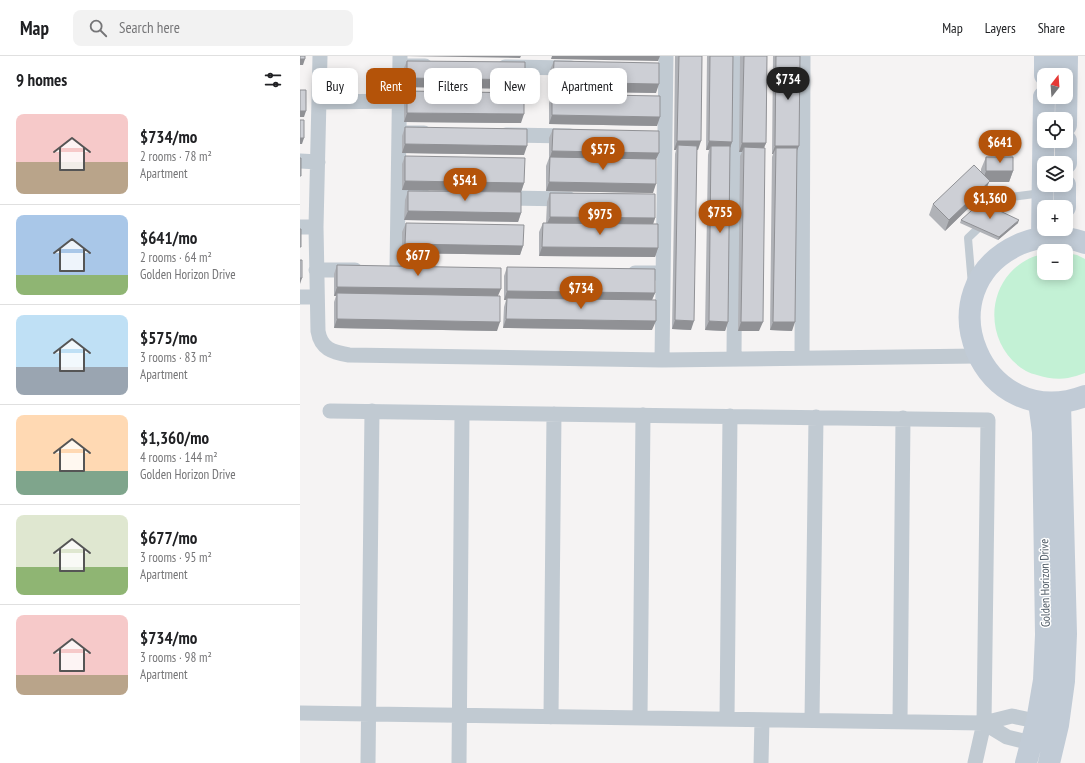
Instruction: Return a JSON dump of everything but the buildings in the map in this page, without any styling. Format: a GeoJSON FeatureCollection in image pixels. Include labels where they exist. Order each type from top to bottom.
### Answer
{"type":"FeatureCollection","features":[{"type":"Feature","properties":{"kind":"street"},"geometry":{"type":"LineString","coordinates":[[319,68],[320,56]]}},
{"type":"Feature","properties":{"kind":"street"},"geometry":{"type":"LineString","coordinates":[[734,359],[736,56]]}},
{"type":"Feature","properties":{"kind":"street"},"geometry":{"type":"LineString","coordinates":[[802,358],[803,56]]}},
{"type":"Feature","properties":{"kind":"street"},"geometry":{"type":"LineString","coordinates":[[1045,56],[1045,68]]}},
{"type":"Feature","properties":{"kind":"street"},"geometry":{"type":"LineString","coordinates":[[1066,112],[1067,56]]}},
{"type":"Feature","properties":{"kind":"street"},"geometry":{"type":"LineString","coordinates":[[400,61],[439,66]]}},
{"type":"Feature","properties":{"kind":"street"},"geometry":{"type":"LineString","coordinates":[[651,68],[666,62],[662,360]]}},
{"type":"Feature","properties":{"kind":"street"},"geometry":{"type":"LineString","coordinates":[[494,67],[588,68]]}},
{"type":"Feature","properties":{"kind":"street"},"geometry":{"type":"LineString","coordinates":[[316,104],[318,162],[316,270],[318,331],[320,340],[325,347],[336,353],[349,355],[662,360],[978,356]]}},
{"type":"Feature","properties":{"kind":"street"},"geometry":{"type":"LineString","coordinates":[[382,270],[398,197],[400,104]]}},
{"type":"Feature","properties":{"kind":"street"},"geometry":{"type":"LineString","coordinates":[[1042,237],[1044,104]]}},
{"type":"Feature","properties":{"kind":"street"},"geometry":{"type":"LineString","coordinates":[[399,133],[438,134]]}},
{"type":"Feature","properties":{"kind":"street"},"geometry":{"type":"LineString","coordinates":[[493,134],[587,136]]}},
{"type":"Feature","properties":{"kind":"street"},"geometry":{"type":"LineString","coordinates":[[649,137],[665,138]]}},
{"type":"Feature","properties":{"kind":"street"},"geometry":{"type":"LineString","coordinates":[[300,161],[318,162]]}},
{"type":"Feature","properties":{"kind":"street"},"geometry":{"type":"LineString","coordinates":[[398,197],[437,197]]}},
{"type":"Feature","properties":{"kind":"street"},"geometry":{"type":"LineString","coordinates":[[484,198],[586,199]]}},
{"type":"Feature","properties":{"kind":"street"},"geometry":{"type":"LineString","coordinates":[[648,199],[664,200]]}},
{"type":"Feature","properties":{"kind":"street"},"geometry":{"type":"LineString","coordinates":[[300,227],[316,227]]}},
{"type":"Feature","properties":{"kind":"street"},"geometry":{"type":"LineString","coordinates":[[1072,237],[1042,237],[1026,241],[1012,247],[999,256],[988,267],[979,280],[973,295],[970,310],[970,326],[972,342],[986,370],[1010,391],[1039,402],[1060,403],[1085,396]]}},
{"type":"Feature","properties":{"kind":"street"},"geometry":{"type":"LineString","coordinates":[[316,270],[413,271]]}},
{"type":"Feature","properties":{"kind":"street"},"geometry":{"type":"LineString","coordinates":[[624,273],[663,273]]}},
{"type":"Feature","properties":{"kind":"street"},"geometry":{"type":"LineString","coordinates":[[300,296],[317,297]]}},
{"type":"Feature","properties":{"kind":"street","name":"Golden Horizon Drive"},"geometry":{"type":"LineString","coordinates":[[1039,402],[1043,432],[1046,635],[1044,680],[1051,756]]}},
{"type":"Feature","properties":{"kind":"street","name":"Golden Horizon Drive"},"geometry":{"type":"LineString","coordinates":[[1028,753],[1048,723],[1064,682],[1066,634],[1060,403]]}},
{"type":"Feature","properties":{"kind":"street"},"geometry":{"type":"LineString","coordinates":[[330,411],[988,420],[984,723],[975,763]]}},
{"type":"Feature","properties":{"kind":"street"},"geometry":{"type":"LineString","coordinates":[[368,763],[372,411]]}},
{"type":"Feature","properties":{"kind":"street"},"geometry":{"type":"LineString","coordinates":[[459,763],[462,413]]}},
{"type":"Feature","properties":{"kind":"street"},"geometry":{"type":"LineString","coordinates":[[551,717],[554,414]]}},
{"type":"Feature","properties":{"kind":"street"},"geometry":{"type":"LineString","coordinates":[[640,718],[643,415]]}},
{"type":"Feature","properties":{"kind":"street"},"geometry":{"type":"LineString","coordinates":[[728,719],[730,416]]}},
{"type":"Feature","properties":{"kind":"street"},"geometry":{"type":"LineString","coordinates":[[812,720],[816,417]]}},
{"type":"Feature","properties":{"kind":"street"},"geometry":{"type":"LineString","coordinates":[[900,721],[903,418]]}},
{"type":"Feature","properties":{"kind":"street"},"geometry":{"type":"LineString","coordinates":[[300,713],[984,723],[1012,716],[1048,723]]}},
{"type":"Feature","properties":{"kind":"street"},"geometry":{"type":"LineString","coordinates":[[761,763],[762,720]]}},
{"type":"Feature","properties":{"kind":"street"},"geometry":{"type":"LineString","coordinates":[[984,723],[1007,737],[1028,753],[1051,756]]}},
{"type":"Feature","properties":{"kind":"lane"},"geometry":{"type":"LineString","coordinates":[[973,295],[968,238],[1011,197],[1043,193]]}},
{"type":"Feature","properties":{"kind":"green space"},"geometry":{"type":"Polygon","coordinates":[[[1073,254],[1085,259],[1085,373],[1060,379],[1041,376],[1026,371],[1014,362],[1005,351],[999,339],[995,325],[994,311],[997,298],[1002,285],[1010,273],[1017,266],[1037,256],[1037,280],[1073,280],[1073,254]]]}}]}
